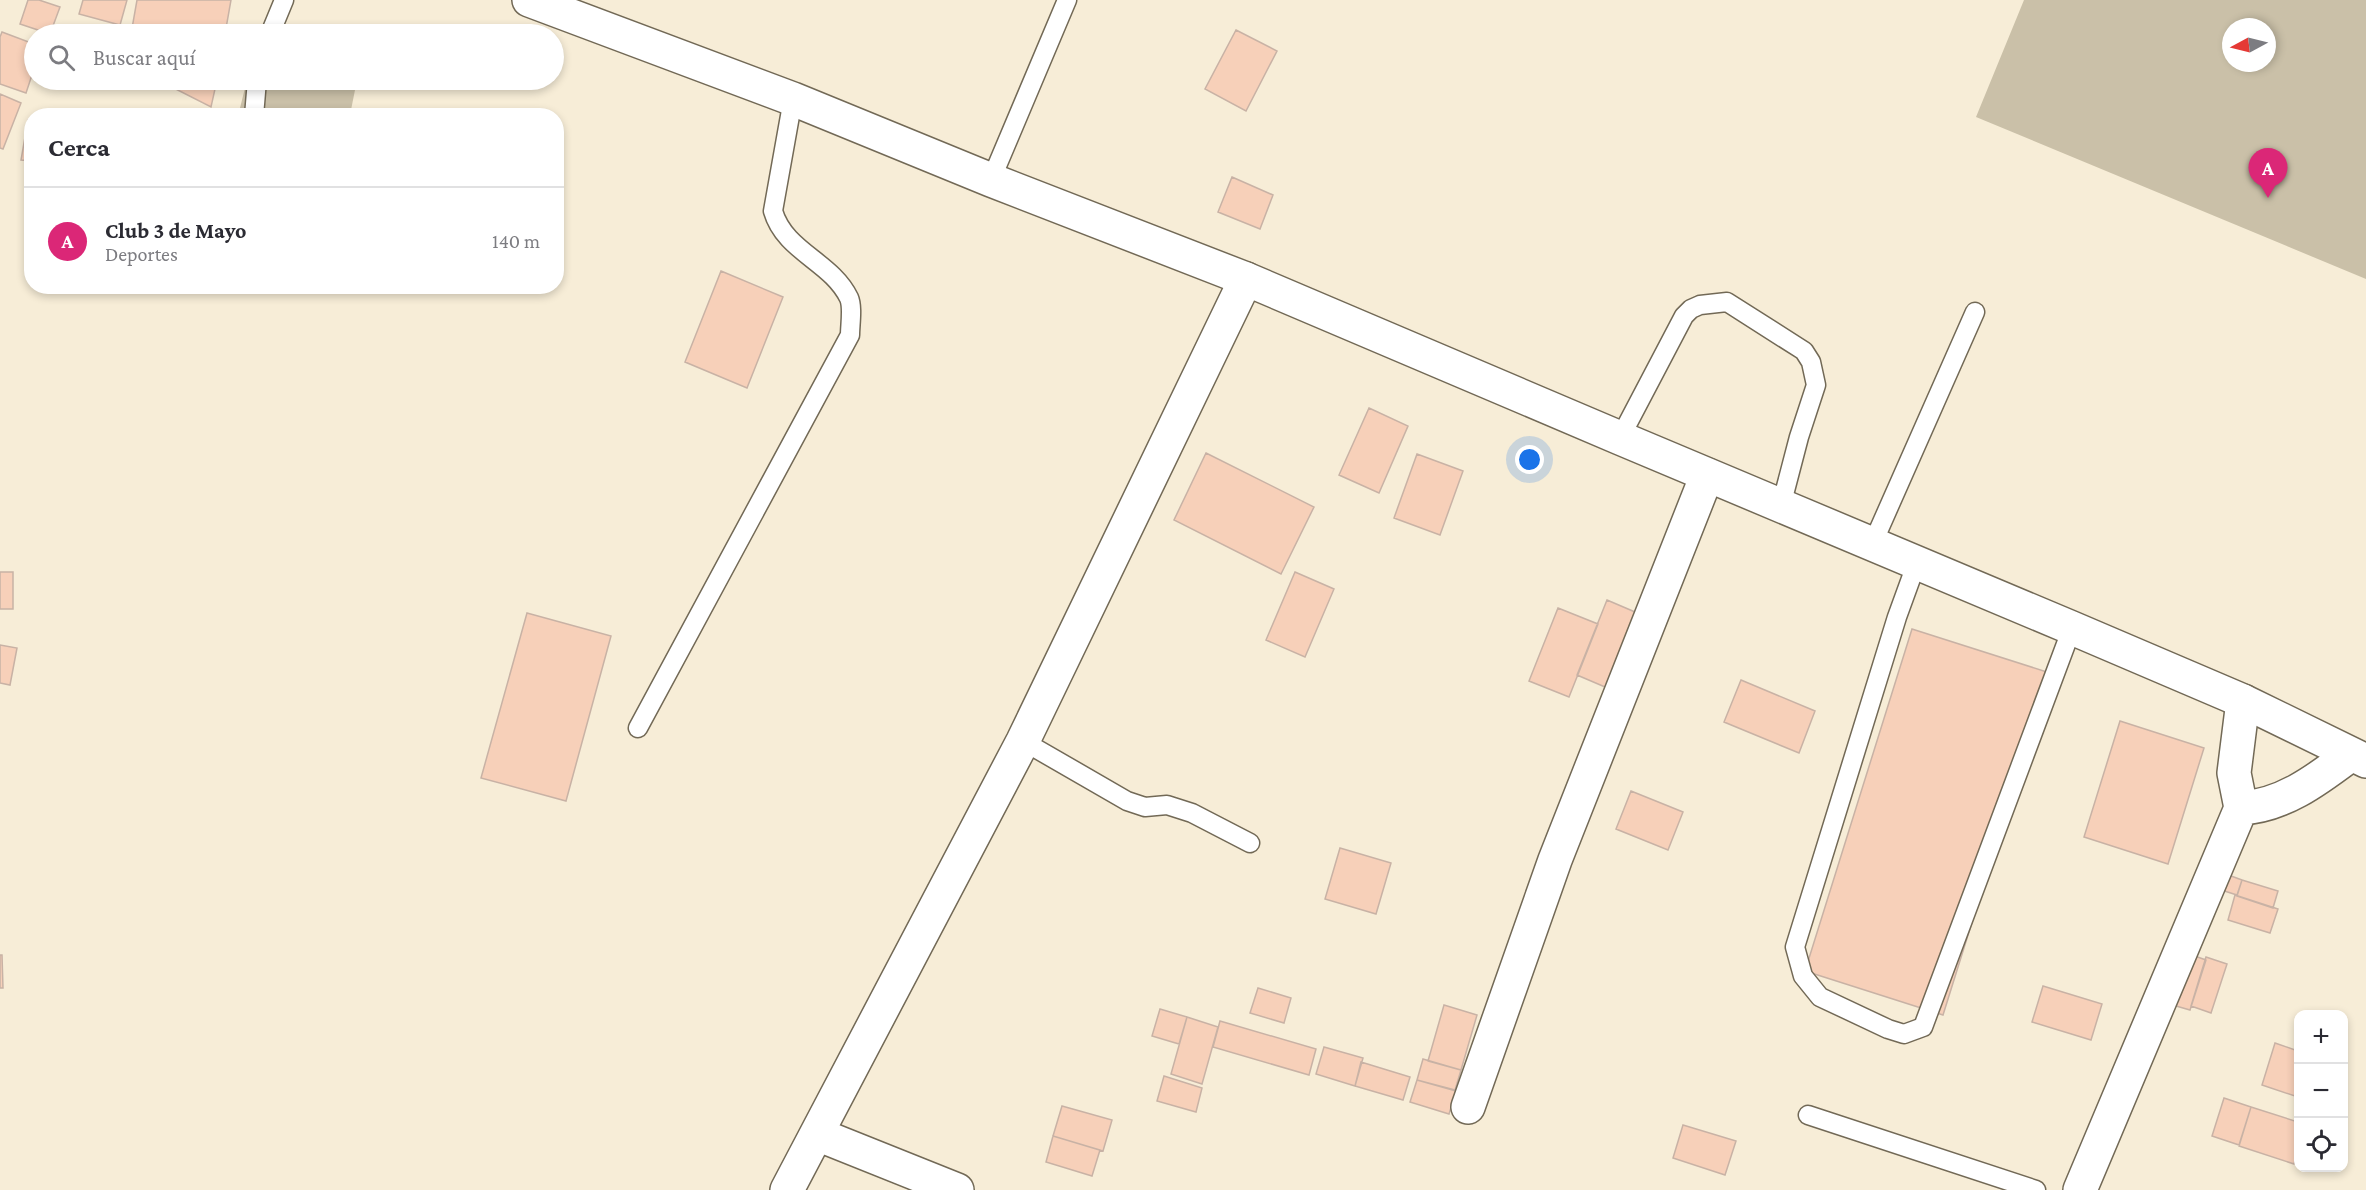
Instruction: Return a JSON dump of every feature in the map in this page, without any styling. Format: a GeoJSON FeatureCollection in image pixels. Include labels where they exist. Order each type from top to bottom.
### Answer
{"type":"FeatureCollection","features":[{"type":"Feature","properties":{"kind":"street"},"geometry":{"type":"LineString","coordinates":[[530,0],[793,99],[991,180],[1246,279],[2072,628],[2243,702],[2358,758]]}},
{"type":"Feature","properties":{"kind":"street"},"geometry":{"type":"LineString","coordinates":[[787,1190],[1023,741],[1246,279]]}},
{"type":"Feature","properties":{"kind":"street"},"geometry":{"type":"LineString","coordinates":[[1468,1107],[1555,860],[1707,475]]}},
{"type":"Feature","properties":{"kind":"street"},"geometry":{"type":"LineString","coordinates":[[2080,1190],[2241,808],[2234,773],[2243,702]]}},
{"type":"Feature","properties":{"kind":"street"},"geometry":{"type":"LineString","coordinates":[[2241,808],[2277,801],[2358,758]]}},
{"type":"Feature","properties":{"kind":"street"},"geometry":{"type":"LineString","coordinates":[[816,1134],[957,1190]]}},
{"type":"Feature","properties":{"kind":"lane"},"geometry":{"type":"LineString","coordinates":[[274,24],[284,0]]}},
{"type":"Feature","properties":{"kind":"lane"},"geometry":{"type":"LineString","coordinates":[[991,180],[1067,0]]}},
{"type":"Feature","properties":{"kind":"lane"},"geometry":{"type":"LineString","coordinates":[[255,108],[256,90]]}},
{"type":"Feature","properties":{"kind":"lane"},"geometry":{"type":"LineString","coordinates":[[638,728],[850,335],[850,299],[834,277],[789,241],[777,226],[773,211],[793,99]]}},
{"type":"Feature","properties":{"kind":"lane"},"geometry":{"type":"LineString","coordinates":[[1620,438],[1684,316],[1691,309],[1700,305],[1727,302],[1804,351],[1815,375],[1816,385],[1799,437],[1781,506]]}},
{"type":"Feature","properties":{"kind":"lane"},"geometry":{"type":"LineString","coordinates":[[1872,545],[1975,312]]}},
{"type":"Feature","properties":{"kind":"lane"},"geometry":{"type":"LineString","coordinates":[[1917,562],[1897,617],[1795,947],[1803,976],[1820,997],[1888,1029],[1904,1034],[1923,1027],[2072,628]]}},
{"type":"Feature","properties":{"kind":"lane"},"geometry":{"type":"LineString","coordinates":[[1023,741],[1127,801],[1145,807],[1167,805],[1184,810],[1250,843]]}},
{"type":"Feature","properties":{"kind":"lane"},"geometry":{"type":"LineString","coordinates":[[1808,1115],[2036,1190]]}},
{"type":"Feature","properties":{"kind":"shaded area"},"geometry":{"type":"Polygon","coordinates":[[[2024,0],[2366,0],[2366,279],[1976,117],[2024,0]]]}},
{"type":"Feature","properties":{"kind":"shaded area"},"geometry":{"type":"Polygon","coordinates":[[[244,90],[355,90],[351,108],[240,108],[244,90]]]}},
{"type":"Feature","properties":{"kind":"building"},"geometry":{"type":"Polygon","coordinates":[[[28,0],[39,0],[60,7],[54,24],[20,24],[28,0]]]}},
{"type":"Feature","properties":{"kind":"building"},"geometry":{"type":"Polygon","coordinates":[[[83,0],[127,0],[120,24],[79,14],[83,0]]]}},
{"type":"Feature","properties":{"kind":"building"},"geometry":{"type":"Polygon","coordinates":[[[137,0],[231,0],[227,24],[133,24],[137,0]]]}},
{"type":"Feature","properties":{"kind":"building"},"geometry":{"type":"Polygon","coordinates":[[[1236,30],[1277,51],[1246,111],[1205,89],[1236,30]]]}},
{"type":"Feature","properties":{"kind":"building"},"geometry":{"type":"Polygon","coordinates":[[[2,32],[24,40],[24,90],[27,90],[26,93],[0,84],[0,37],[2,32]]]}},
{"type":"Feature","properties":{"kind":"building"},"geometry":{"type":"Polygon","coordinates":[[[178,90],[215,90],[211,107],[178,90]]]}},
{"type":"Feature","properties":{"kind":"building"},"geometry":{"type":"Polygon","coordinates":[[[0,94],[21,103],[3,149],[0,148],[0,94]]]}},
{"type":"Feature","properties":{"kind":"building"},"geometry":{"type":"Polygon","coordinates":[[[24,143],[24,160],[21,160],[24,143]]]}},
{"type":"Feature","properties":{"kind":"building"},"geometry":{"type":"Polygon","coordinates":[[[1232,177],[1273,195],[1260,229],[1218,212],[1232,177]]]}},
{"type":"Feature","properties":{"kind":"building"},"geometry":{"type":"Polygon","coordinates":[[[721,271],[783,297],[747,388],[685,362],[721,271]]]}},
{"type":"Feature","properties":{"kind":"building"},"geometry":{"type":"Polygon","coordinates":[[[1369,408],[1408,426],[1379,493],[1339,475],[1369,408]]]}},
{"type":"Feature","properties":{"kind":"building"},"geometry":{"type":"Polygon","coordinates":[[[1206,453],[1314,507],[1281,574],[1174,520],[1206,453]]]}},
{"type":"Feature","properties":{"kind":"building"},"geometry":{"type":"Polygon","coordinates":[[[1417,454],[1463,471],[1440,535],[1394,518],[1417,454]]]}},
{"type":"Feature","properties":{"kind":"building"},"geometry":{"type":"Polygon","coordinates":[[[0,572],[13,572],[13,609],[0,609],[0,572]]]}},
{"type":"Feature","properties":{"kind":"building"},"geometry":{"type":"Polygon","coordinates":[[[1295,572],[1334,589],[1305,657],[1266,640],[1295,572]]]}},
{"type":"Feature","properties":{"kind":"building"},"geometry":{"type":"Polygon","coordinates":[[[1607,600],[1642,615],[1612,690],[1577,675],[1607,600]]]}},
{"type":"Feature","properties":{"kind":"building"},"geometry":{"type":"Polygon","coordinates":[[[1558,608],[1598,624],[1569,697],[1529,681],[1558,608]]]}},
{"type":"Feature","properties":{"kind":"building"},"geometry":{"type":"Polygon","coordinates":[[[527,613],[611,636],[566,801],[481,778],[527,613]]]}},
{"type":"Feature","properties":{"kind":"building"},"geometry":{"type":"Polygon","coordinates":[[[1912,629],[2050,673],[1943,1015],[1805,971],[1912,629]]]}},
{"type":"Feature","properties":{"kind":"building"},"geometry":{"type":"Polygon","coordinates":[[[0,645],[17,648],[10,685],[0,683],[0,645]]]}},
{"type":"Feature","properties":{"kind":"building"},"geometry":{"type":"Polygon","coordinates":[[[1741,680],[1815,711],[1799,753],[1724,722],[1741,680]]]}},
{"type":"Feature","properties":{"kind":"building"},"geometry":{"type":"Polygon","coordinates":[[[2120,721],[2204,748],[2168,864],[2084,837],[2120,721]]]}},
{"type":"Feature","properties":{"kind":"building"},"geometry":{"type":"Polygon","coordinates":[[[1631,791],[1683,812],[1668,850],[1616,829],[1631,791]]]}},
{"type":"Feature","properties":{"kind":"building"},"geometry":{"type":"Polygon","coordinates":[[[1340,848],[1391,863],[1376,914],[1325,899],[1340,848]]]}},
{"type":"Feature","properties":{"kind":"building"},"geometry":{"type":"Polygon","coordinates":[[[2223,873],[2242,880],[2237,895],[2218,889],[2223,873]]]}},
{"type":"Feature","properties":{"kind":"building"},"geometry":{"type":"Polygon","coordinates":[[[2242,880],[2278,891],[2273,908],[2237,896],[2242,880]]]}},
{"type":"Feature","properties":{"kind":"building"},"geometry":{"type":"Polygon","coordinates":[[[2235,895],[2278,909],[2270,933],[2228,920],[2235,895]]]}},
{"type":"Feature","properties":{"kind":"building"},"geometry":{"type":"Polygon","coordinates":[[[0,955],[2,955],[3,988],[0,988],[0,955]]]}},
{"type":"Feature","properties":{"kind":"building"},"geometry":{"type":"Polygon","coordinates":[[[2192,955],[2206,960],[2190,1010],[2176,1006],[2192,955]]]}},
{"type":"Feature","properties":{"kind":"building"},"geometry":{"type":"Polygon","coordinates":[[[2206,957],[2227,964],[2211,1013],[2191,1006],[2206,957]]]}},
{"type":"Feature","properties":{"kind":"building"},"geometry":{"type":"Polygon","coordinates":[[[2043,986],[2102,1004],[2091,1040],[2032,1022],[2043,986]]]}},
{"type":"Feature","properties":{"kind":"building"},"geometry":{"type":"Polygon","coordinates":[[[1258,988],[1291,998],[1284,1023],[1250,1013],[1258,988]]]}},
{"type":"Feature","properties":{"kind":"building"},"geometry":{"type":"Polygon","coordinates":[[[1444,1005],[1477,1015],[1461,1070],[1428,1061],[1444,1005]]]}},
{"type":"Feature","properties":{"kind":"building"},"geometry":{"type":"Polygon","coordinates":[[[1160,1009],[1187,1017],[1179,1044],[1152,1036],[1160,1009]]]}},
{"type":"Feature","properties":{"kind":"building"},"geometry":{"type":"Polygon","coordinates":[[[1187,1017],[1218,1027],[1202,1084],[1171,1074],[1187,1017]]]}},
{"type":"Feature","properties":{"kind":"building"},"geometry":{"type":"Polygon","coordinates":[[[1220,1021],[1316,1049],[1309,1075],[1213,1047],[1220,1021]]]}},
{"type":"Feature","properties":{"kind":"building"},"geometry":{"type":"Polygon","coordinates":[[[2275,1043],[2294,1050],[2294,1096],[2262,1085],[2275,1043]]]}},
{"type":"Feature","properties":{"kind":"building"},"geometry":{"type":"Polygon","coordinates":[[[1324,1047],[1363,1058],[1355,1086],[1316,1074],[1324,1047]]]}},
{"type":"Feature","properties":{"kind":"building"},"geometry":{"type":"Polygon","coordinates":[[[1423,1059],[1461,1070],[1455,1090],[1417,1080],[1423,1059]]]}},
{"type":"Feature","properties":{"kind":"building"},"geometry":{"type":"Polygon","coordinates":[[[1361,1062],[1410,1077],[1403,1100],[1355,1086],[1361,1062]]]}},
{"type":"Feature","properties":{"kind":"building"},"geometry":{"type":"Polygon","coordinates":[[[1164,1076],[1202,1088],[1196,1112],[1157,1101],[1164,1076]]]}},
{"type":"Feature","properties":{"kind":"building"},"geometry":{"type":"Polygon","coordinates":[[[1417,1080],[1456,1091],[1449,1114],[1410,1102],[1417,1080]]]}},
{"type":"Feature","properties":{"kind":"building"},"geometry":{"type":"Polygon","coordinates":[[[2224,1098],[2251,1107],[2239,1145],[2212,1136],[2224,1098]]]}},
{"type":"Feature","properties":{"kind":"building"},"geometry":{"type":"Polygon","coordinates":[[[1062,1106],[1112,1120],[1103,1151],[1053,1136],[1062,1106]]]}},
{"type":"Feature","properties":{"kind":"building"},"geometry":{"type":"Polygon","coordinates":[[[2251,1107],[2294,1121],[2294,1164],[2239,1146],[2251,1107]]]}},
{"type":"Feature","properties":{"kind":"building"},"geometry":{"type":"Polygon","coordinates":[[[1683,1125],[1736,1141],[1725,1175],[1673,1158],[1683,1125]]]}},
{"type":"Feature","properties":{"kind":"building"},"geometry":{"type":"Polygon","coordinates":[[[1053,1136],[1100,1150],[1092,1176],[1046,1162],[1053,1136]]]}},
{"type":"Feature","properties":{"kind":"place","name":"Club 3 de Mayo"},"geometry":{"type":"Point","coordinates":[2268,198]}}]}
